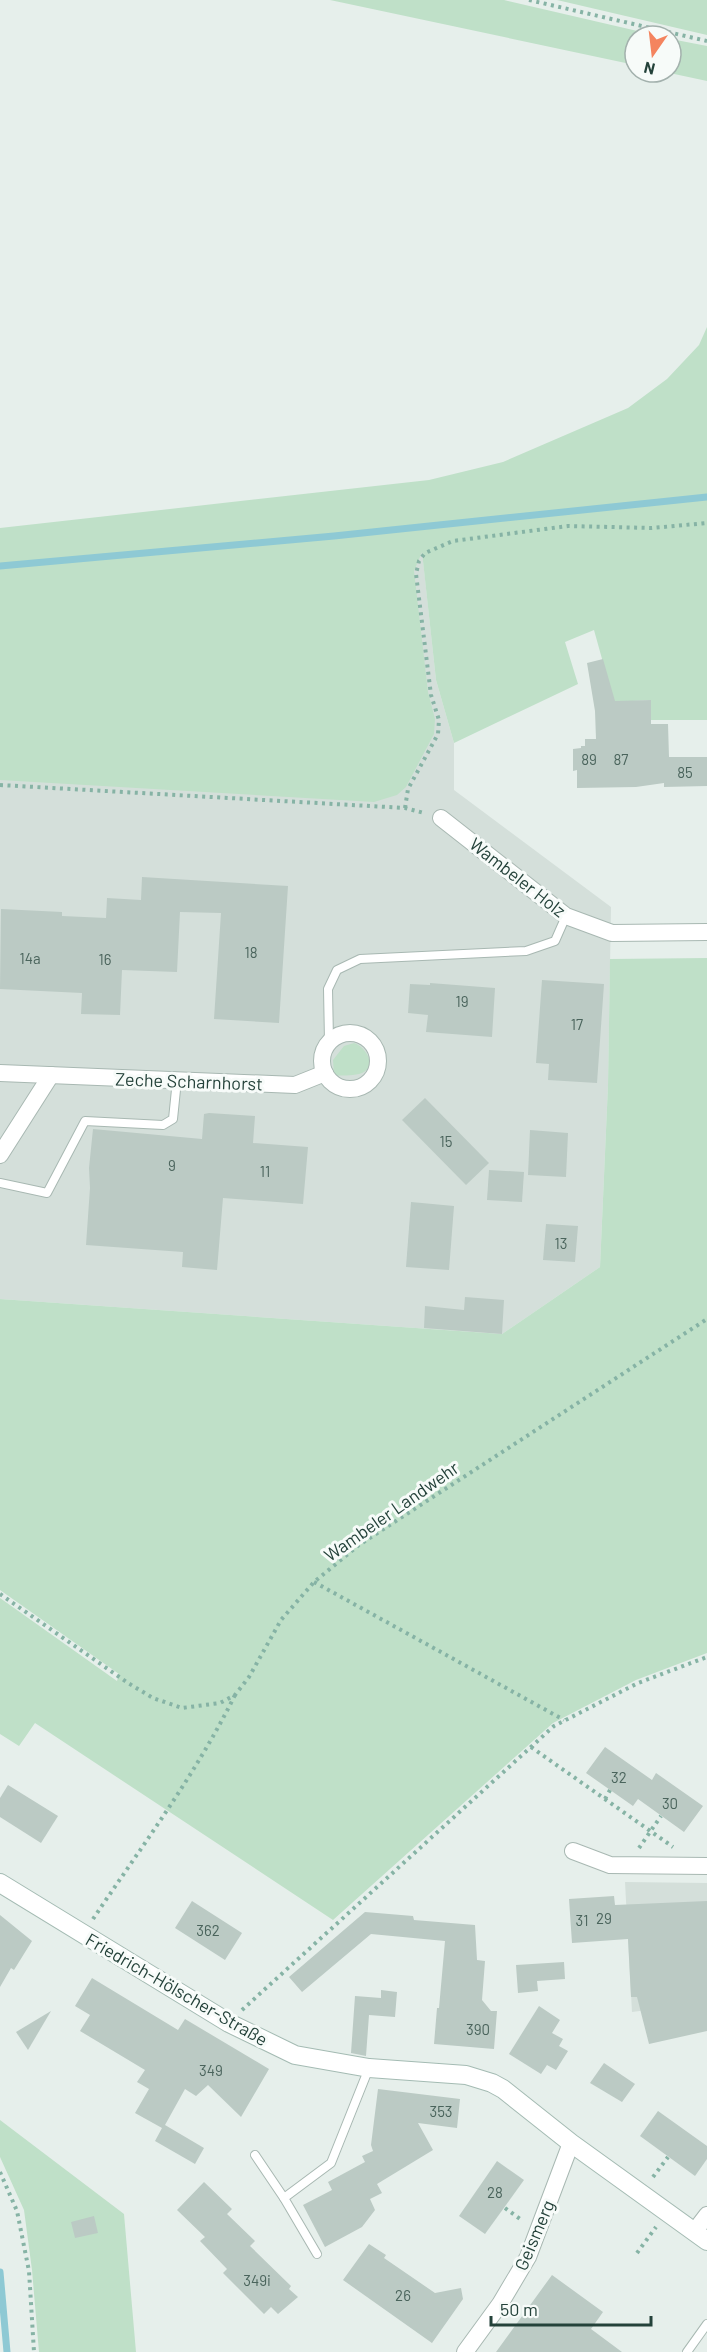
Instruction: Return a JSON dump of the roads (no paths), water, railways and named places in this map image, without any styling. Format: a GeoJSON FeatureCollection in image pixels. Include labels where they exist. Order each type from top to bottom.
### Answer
{"type":"FeatureCollection","features":[{"type":"Feature","properties":{"kind":"street","name":"Wambeler Holz"},"geometry":{"type":"LineString","coordinates":[[441,818],[566,916],[612,933],[707,932]]}},
{"type":"Feature","properties":{"kind":"street"},"geometry":{"type":"LineString","coordinates":[[348,1032],[367,1038],[378,1055],[378,1065],[373,1077],[358,1088],[348,1089],[338,1087],[327,1078],[322,1066],[322,1052],[329,1041],[348,1032]]}},
{"type":"Feature","properties":{"kind":"street","name":"Zeche Scharnhorst"},"geometry":{"type":"LineString","coordinates":[[0,1073],[295,1085],[324,1073]]}},
{"type":"Feature","properties":{"kind":"street"},"geometry":{"type":"LineString","coordinates":[[0,1155],[51,1075]]}},
{"type":"Feature","properties":{"kind":"street"},"geometry":{"type":"LineString","coordinates":[[573,1851],[610,1865],[707,1866]]}},
{"type":"Feature","properties":{"kind":"street","name":"Friedrich-Hölscher-Straße"},"geometry":{"type":"LineString","coordinates":[[0,1884],[229,2023],[295,2055],[369,2068],[466,2075],[492,2083],[701,2237]]}},
{"type":"Feature","properties":{"kind":"street","name":"Geismerg"},"geometry":{"type":"LineString","coordinates":[[465,2352],[500,2304],[528,2257],[571,2143]]}},
{"type":"Feature","properties":{"kind":"street"},"geometry":{"type":"LineString","coordinates":[[701,2237],[707,2215]]}},
{"type":"Feature","properties":{"kind":"lane"},"geometry":{"type":"LineString","coordinates":[[329,1041],[328,989],[338,970],[360,959],[526,951],[555,941],[566,916]]}},
{"type":"Feature","properties":{"kind":"lane"},"geometry":{"type":"LineString","coordinates":[[0,1183],[47,1193],[85,1121],[163,1125],[168,1123],[173,1119],[177,1080]]}},
{"type":"Feature","properties":{"kind":"lane"},"geometry":{"type":"LineString","coordinates":[[284,2198],[331,2163],[369,2068]]}},
{"type":"Feature","properties":{"kind":"lane"},"geometry":{"type":"LineString","coordinates":[[255,2155],[317,2254]]}},
{"type":"Feature","properties":{"kind":"lane"},"geometry":{"type":"LineString","coordinates":[[687,2352],[707,2324]]}},
{"type":"Feature","properties":{"kind":"waterway"},"geometry":{"type":"LineString","coordinates":[[0,566],[334,536],[707,497]]}},
{"type":"Feature","properties":{"kind":"waterway"},"geometry":{"type":"LineString","coordinates":[[0,2272],[7,2352]]}}]}
